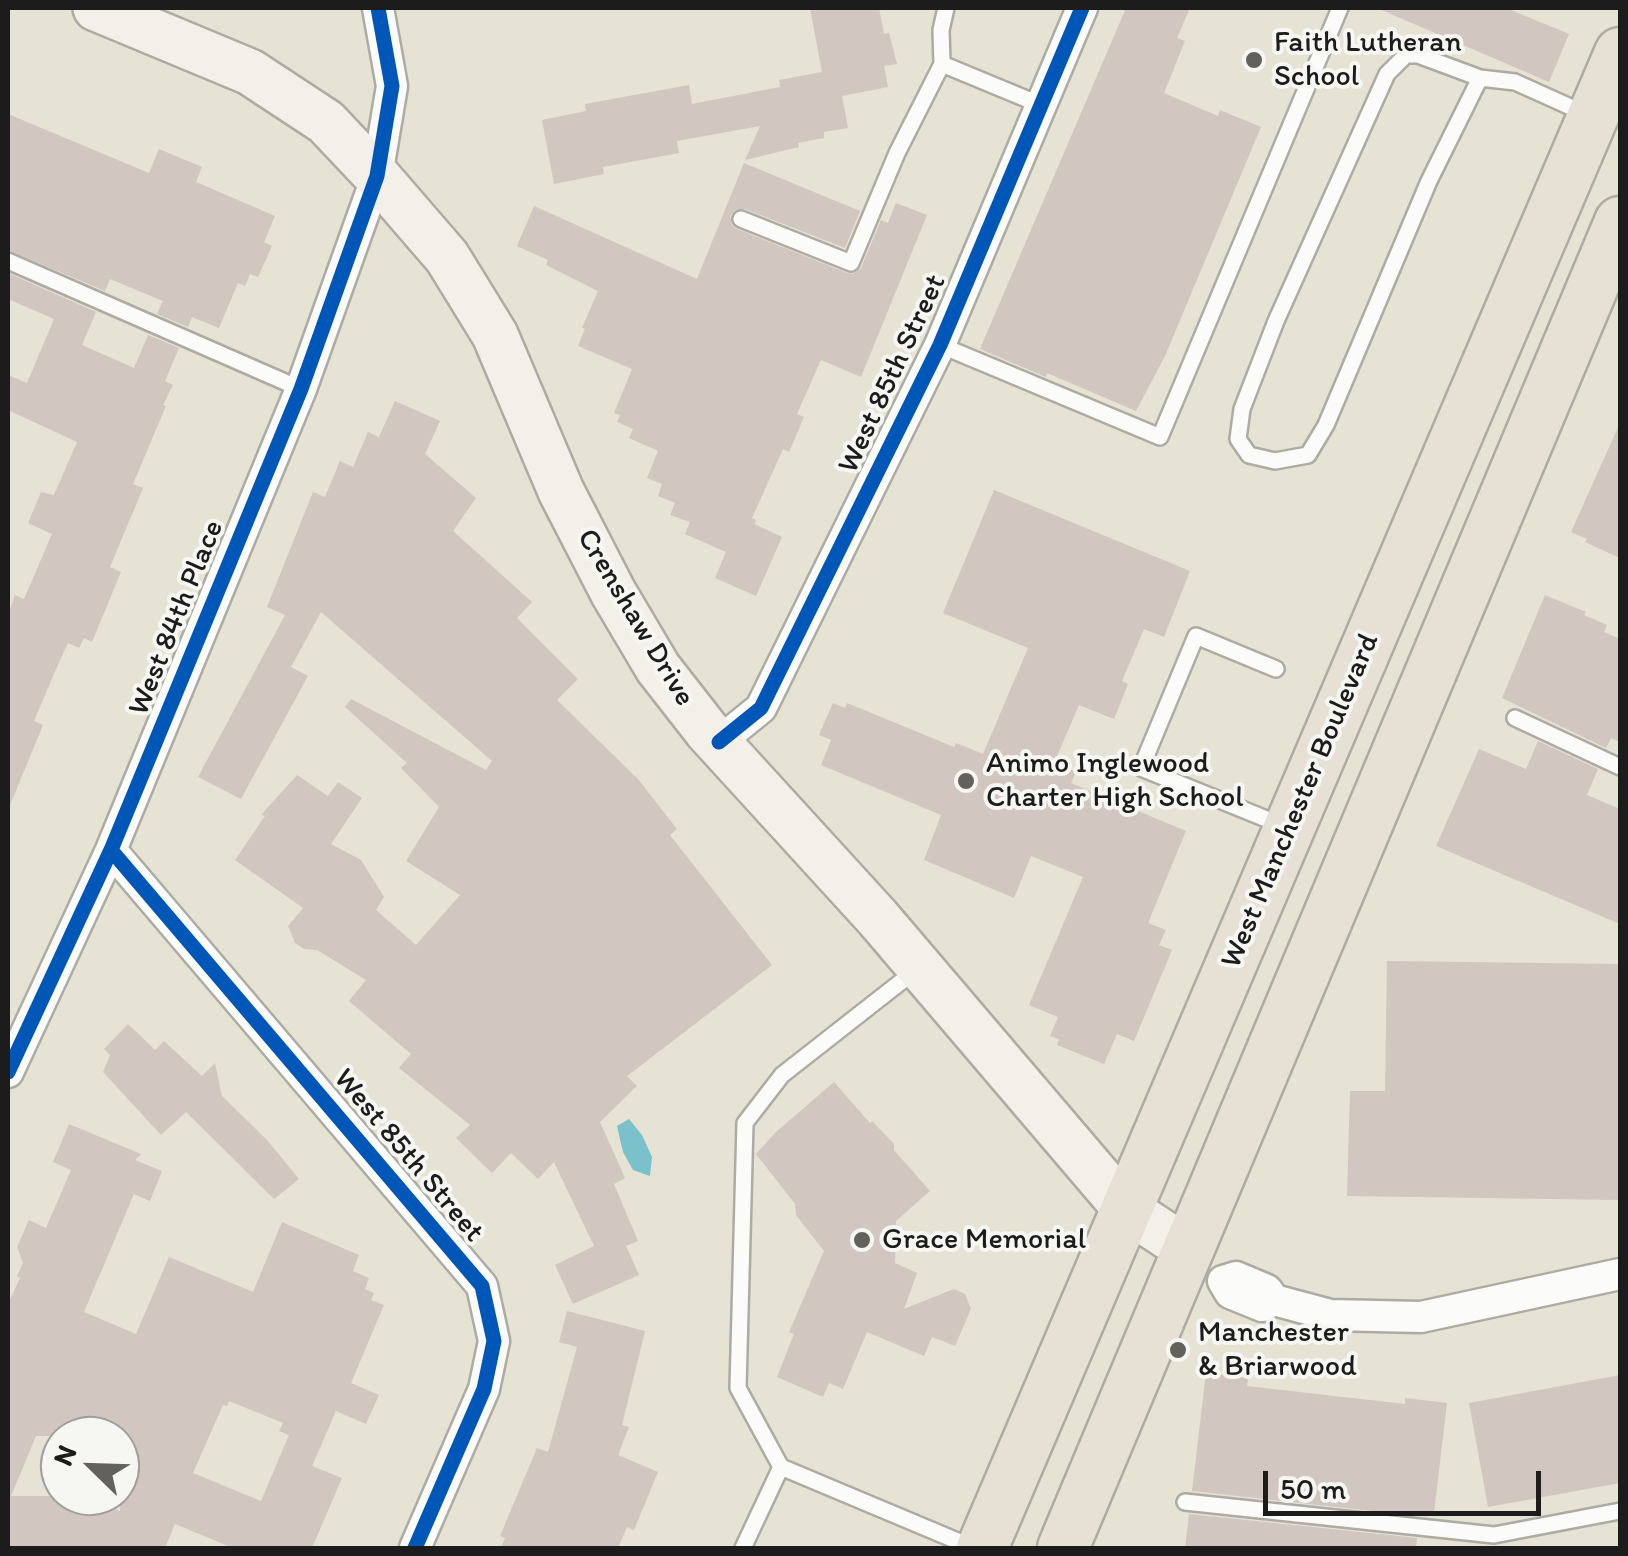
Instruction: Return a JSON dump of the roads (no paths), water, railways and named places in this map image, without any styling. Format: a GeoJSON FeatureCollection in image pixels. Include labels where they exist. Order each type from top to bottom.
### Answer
{"type":"FeatureCollection","features":[{"type":"Feature","properties":{"kind":"main road","name":"Crenshaw Drive"},"geometry":{"type":"LineString","coordinates":[[96,8],[250,72],[326,122],[377,176],[447,257],[494,336],[560,491],[658,668],[718,742],[1125,1208],[1206,1266]]}},
{"type":"Feature","properties":{"kind":"main road","name":"West Manchester Boulevard"},"geometry":{"type":"LineString","coordinates":[[978,1548],[1620,53]]}},
{"type":"Feature","properties":{"kind":"main road"},"geometry":{"type":"LineString","coordinates":[[1064,1548],[1206,1266],[1620,222]]}},
{"type":"Feature","properties":{"kind":"street","name":"West 84th Place"},"geometry":{"type":"LineString","coordinates":[[8,1072],[111,850],[301,389],[377,176],[392,86],[378,8]]}},
{"type":"Feature","properties":{"kind":"street","name":"West 85th Street"},"geometry":{"type":"LineString","coordinates":[[718,742],[760,708],[940,346],[1082,8]]}},
{"type":"Feature","properties":{"kind":"street","name":"West 85th Street"},"geometry":{"type":"LineString","coordinates":[[111,850],[482,1286],[494,1341],[484,1389],[415,1548]]}},
{"type":"Feature","properties":{"kind":"street"},"geometry":{"type":"LineString","coordinates":[[1206,1266],[1267,1290],[1274,1300],[1330,1315],[1421,1317],[1620,1274]]}},
{"type":"Feature","properties":{"kind":"lane"},"geometry":{"type":"LineString","coordinates":[[741,219],[851,263],[896,153],[942,64],[941,30],[946,8]]}},
{"type":"Feature","properties":{"kind":"lane"},"geometry":{"type":"LineString","coordinates":[[940,346],[1160,437],[1340,8]]}},
{"type":"Feature","properties":{"kind":"lane"},"geometry":{"type":"LineString","coordinates":[[1480,78],[1428,181],[1326,425],[1308,455],[1275,461],[1249,455],[1238,439],[1242,409],[1276,321],[1386,74],[1406,54],[1480,78],[1514,82],[1594,117]]}},
{"type":"Feature","properties":{"kind":"lane"},"geometry":{"type":"LineString","coordinates":[[942,64],[1041,104]]}},
{"type":"Feature","properties":{"kind":"lane"},"geometry":{"type":"LineString","coordinates":[[8,261],[301,389]]}},
{"type":"Feature","properties":{"kind":"lane"},"geometry":{"type":"LineString","coordinates":[[1276,670],[1196,636],[1141,768],[1289,828]]}},
{"type":"Feature","properties":{"kind":"lane"},"geometry":{"type":"LineString","coordinates":[[1515,718],[1620,767]]}},
{"type":"Feature","properties":{"kind":"lane"},"geometry":{"type":"LineString","coordinates":[[919,968],[782,1075],[745,1123],[738,1388],[781,1467],[978,1548]]}},
{"type":"Feature","properties":{"kind":"lane"},"geometry":{"type":"LineString","coordinates":[[744,1548],[781,1467]]}},
{"type":"Feature","properties":{"kind":"lane"},"geometry":{"type":"LineString","coordinates":[[1185,1502],[1493,1542],[1620,1510]]}},
{"type":"Feature","properties":{"kind":"water"},"geometry":{"type":"Polygon","coordinates":[[[629,1119],[652,1157],[650,1176],[633,1170],[623,1152],[617,1126],[629,1119]]]}},
{"type":"Feature","properties":{"kind":"place","name":"Faith Lutheran School"},"geometry":{"type":"Point","coordinates":[1254,60]}},
{"type":"Feature","properties":{"kind":"place","name":"Animo Inglewood Charter High School"},"geometry":{"type":"Point","coordinates":[966,781]}},
{"type":"Feature","properties":{"kind":"place","name":"Grace Memorial"},"geometry":{"type":"Point","coordinates":[862,1240]}},
{"type":"Feature","properties":{"kind":"place","name":"Manchester & Briarwood"},"geometry":{"type":"Point","coordinates":[1178,1350]}}]}
